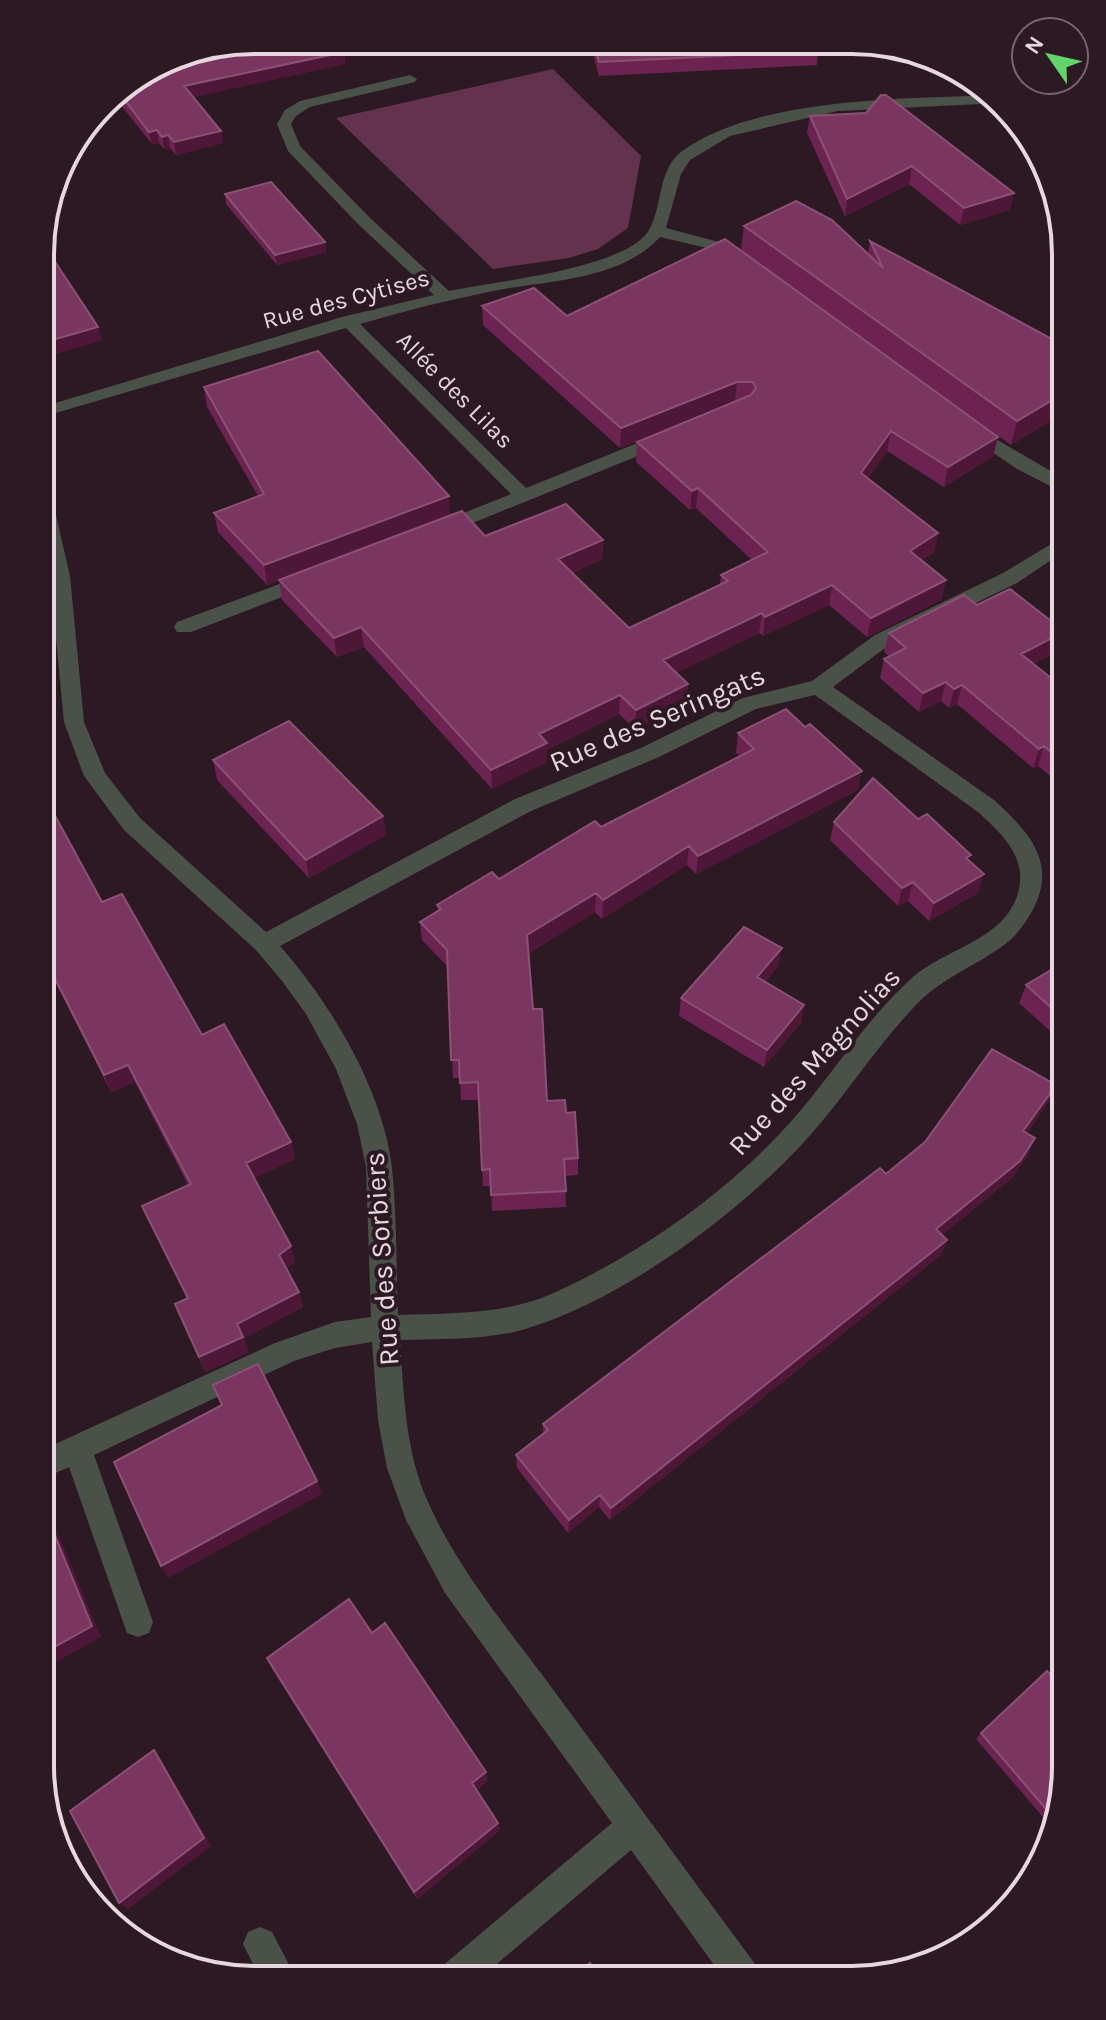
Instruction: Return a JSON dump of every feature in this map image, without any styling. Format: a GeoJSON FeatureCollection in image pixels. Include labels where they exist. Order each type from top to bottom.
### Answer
{"type":"FeatureCollection","features":[{"type":"Feature","properties":{"kind":"street"},"geometry":{"type":"LineString","coordinates":[[410,79],[305,104],[290,113],[284,124],[293,148],[364,221],[446,297]]}},
{"type":"Feature","properties":{"kind":"street"},"geometry":{"type":"LineString","coordinates":[[759,273],[713,245],[657,231],[673,174],[684,157],[725,133],[785,116],[838,107],[979,100]]}},
{"type":"Feature","properties":{"kind":"street","name":"Rue des Cytises"},"geometry":{"type":"LineString","coordinates":[[54,408],[348,321],[446,297],[602,266],[640,249],[657,231]]}},
{"type":"Feature","properties":{"kind":"street","name":"Allée des Lilas"},"geometry":{"type":"LineString","coordinates":[[348,321],[525,497]]}},
{"type":"Feature","properties":{"kind":"street"},"geometry":{"type":"LineString","coordinates":[[951,415],[988,443],[1052,480]]}},
{"type":"Feature","properties":{"kind":"street"},"geometry":{"type":"LineString","coordinates":[[421,536],[684,431]]}},
{"type":"Feature","properties":{"kind":"street","name":"Rue des Sorbiers"},"geometry":{"type":"LineString","coordinates":[[54,549],[60,576],[74,722],[95,776],[132,824],[264,944],[314,1007],[347,1067],[370,1124],[379,1167],[392,1420],[401,1468],[416,1510],[456,1582],[736,1966]]}},
{"type":"Feature","properties":{"kind":"street","name":"Rue des Seringats"},"geometry":{"type":"LineString","coordinates":[[264,944],[523,805],[651,752],[750,703],[818,687],[882,640],[1010,578],[1052,550]]}},
{"type":"Feature","properties":{"kind":"street"},"geometry":{"type":"LineString","coordinates":[[184,627],[332,570]]}},
{"type":"Feature","properties":{"kind":"street"},"geometry":{"type":"LineString","coordinates":[[54,637],[65,633]]}},
{"type":"Feature","properties":{"kind":"street","name":"Rue des Magnolias"},"geometry":{"type":"LineString","coordinates":[[54,1460],[284,1351],[336,1335],[481,1324],[534,1314],[592,1288],[672,1237],[743,1183],[788,1142],[903,1002],[935,973],[1010,926],[1026,905],[1034,881],[1029,857],[1014,833],[997,814],[918,759],[868,718],[818,687]]}},
{"type":"Feature","properties":{"kind":"street"},"geometry":{"type":"LineString","coordinates":[[77,1449],[138,1622]]}},
{"type":"Feature","properties":{"kind":"street"},"geometry":{"type":"LineString","coordinates":[[468,1966],[635,1825]]}},
{"type":"Feature","properties":{"kind":"street"},"geometry":{"type":"LineString","coordinates":[[260,1944],[272,1966]]}},
{"type":"Feature","properties":{"kind":"shaded area"},"geometry":{"type":"Polygon","coordinates":[[[553,69],[641,156],[628,228],[598,249],[569,258],[493,269],[336,118],[553,69]]]}},
{"type":"Feature","properties":{"kind":"building"},"geometry":{"type":"Polygon","coordinates":[[[241,54],[335,54],[184,86],[221,131],[174,142],[168,135],[162,137],[157,130],[149,132],[126,101],[165,75],[189,65],[241,54]]]}},
{"type":"Feature","properties":{"kind":"building"},"geometry":{"type":"Polygon","coordinates":[[[597,54],[758,54],[599,62],[597,54]]]}},
{"type":"Feature","properties":{"kind":"building"},"geometry":{"type":"Polygon","coordinates":[[[881,95],[886,95],[1014,193],[964,208],[912,166],[847,199],[810,116],[866,113],[881,95]]]}},
{"type":"Feature","properties":{"kind":"building"},"geometry":{"type":"Polygon","coordinates":[[[271,182],[325,242],[275,255],[225,194],[271,182]]]}},
{"type":"Feature","properties":{"kind":"building"},"geometry":{"type":"Polygon","coordinates":[[[796,201],[832,220],[883,268],[870,241],[1052,339],[1052,400],[1017,421],[744,226],[796,201]]]}},
{"type":"Feature","properties":{"kind":"building"},"geometry":{"type":"Polygon","coordinates":[[[725,239],[998,437],[948,467],[891,431],[861,473],[938,533],[910,551],[946,580],[871,618],[832,585],[765,617],[762,613],[663,660],[688,684],[636,710],[620,695],[539,734],[547,743],[491,770],[361,627],[334,638],[279,580],[462,511],[485,536],[566,504],[603,540],[558,559],[629,628],[728,581],[721,575],[768,552],[698,488],[692,491],[637,442],[751,395],[756,388],[753,382],[737,382],[621,428],[482,306],[534,288],[567,316],[725,239]]]}},
{"type":"Feature","properties":{"kind":"building"},"geometry":{"type":"Polygon","coordinates":[[[54,260],[98,327],[54,339],[54,260]]]}},
{"type":"Feature","properties":{"kind":"building"},"geometry":{"type":"Polygon","coordinates":[[[318,351],[449,496],[264,565],[214,513],[264,494],[204,387],[318,351]]]}},
{"type":"Feature","properties":{"kind":"building"},"geometry":{"type":"Polygon","coordinates":[[[1010,589],[1052,622],[1052,638],[1021,654],[1052,679],[1052,753],[1044,746],[1039,749],[962,685],[954,689],[946,682],[923,693],[884,659],[906,648],[889,633],[964,595],[977,605],[1010,589]]]}},
{"type":"Feature","properties":{"kind":"building"},"geometry":{"type":"Polygon","coordinates":[[[786,709],[805,727],[810,724],[862,771],[698,856],[689,846],[603,900],[596,893],[527,935],[533,1009],[542,1009],[547,1101],[565,1100],[566,1113],[575,1112],[578,1158],[564,1159],[566,1191],[491,1195],[490,1169],[482,1170],[478,1082],[460,1083],[459,1060],[451,1060],[447,950],[420,922],[441,909],[437,905],[492,872],[499,879],[595,821],[601,827],[754,749],[738,733],[786,709]]]}},
{"type":"Feature","properties":{"kind":"building"},"geometry":{"type":"Polygon","coordinates":[[[289,721],[383,816],[306,860],[213,760],[289,721]]]}},
{"type":"Feature","properties":{"kind":"building"},"geometry":{"type":"Polygon","coordinates":[[[873,778],[918,819],[927,814],[971,855],[966,858],[984,874],[934,903],[913,882],[902,888],[834,822],[873,778]]]}},
{"type":"Feature","properties":{"kind":"building"},"geometry":{"type":"Polygon","coordinates":[[[54,814],[102,902],[122,894],[202,1035],[224,1024],[291,1142],[246,1163],[291,1246],[279,1255],[299,1292],[237,1324],[243,1337],[199,1357],[175,1304],[188,1298],[142,1206],[191,1184],[128,1065],[104,1075],[54,977],[54,814]]]}},
{"type":"Feature","properties":{"kind":"building"},"geometry":{"type":"Polygon","coordinates":[[[744,927],[782,948],[757,977],[804,1005],[767,1050],[681,998],[744,927]]]}},
{"type":"Feature","properties":{"kind":"building"},"geometry":{"type":"Polygon","coordinates":[[[1052,969],[1052,1008],[1026,985],[1052,969]]]}},
{"type":"Feature","properties":{"kind":"building"},"geometry":{"type":"Polygon","coordinates":[[[992,1049],[1052,1083],[1052,1091],[1023,1131],[1035,1138],[1020,1161],[936,1229],[947,1240],[611,1508],[600,1495],[569,1520],[516,1455],[548,1430],[543,1424],[880,1168],[886,1174],[925,1142],[992,1049]]]}},
{"type":"Feature","properties":{"kind":"building"},"geometry":{"type":"Polygon","coordinates":[[[258,1364],[317,1481],[161,1566],[114,1462],[222,1405],[213,1385],[258,1364]]]}},
{"type":"Feature","properties":{"kind":"building"},"geometry":{"type":"Polygon","coordinates":[[[54,1533],[92,1626],[54,1647],[54,1533]]]}},
{"type":"Feature","properties":{"kind":"building"},"geometry":{"type":"Polygon","coordinates":[[[349,1599],[372,1633],[385,1623],[486,1772],[472,1783],[498,1823],[414,1892],[267,1658],[349,1599]]]}},
{"type":"Feature","properties":{"kind":"building"},"geometry":{"type":"Polygon","coordinates":[[[1047,1671],[1052,1676],[1052,1779],[1047,1810],[981,1733],[1047,1671]]]}},
{"type":"Feature","properties":{"kind":"building"},"geometry":{"type":"Polygon","coordinates":[[[154,1750],[204,1838],[119,1903],[70,1811],[154,1750]]]}}]}
